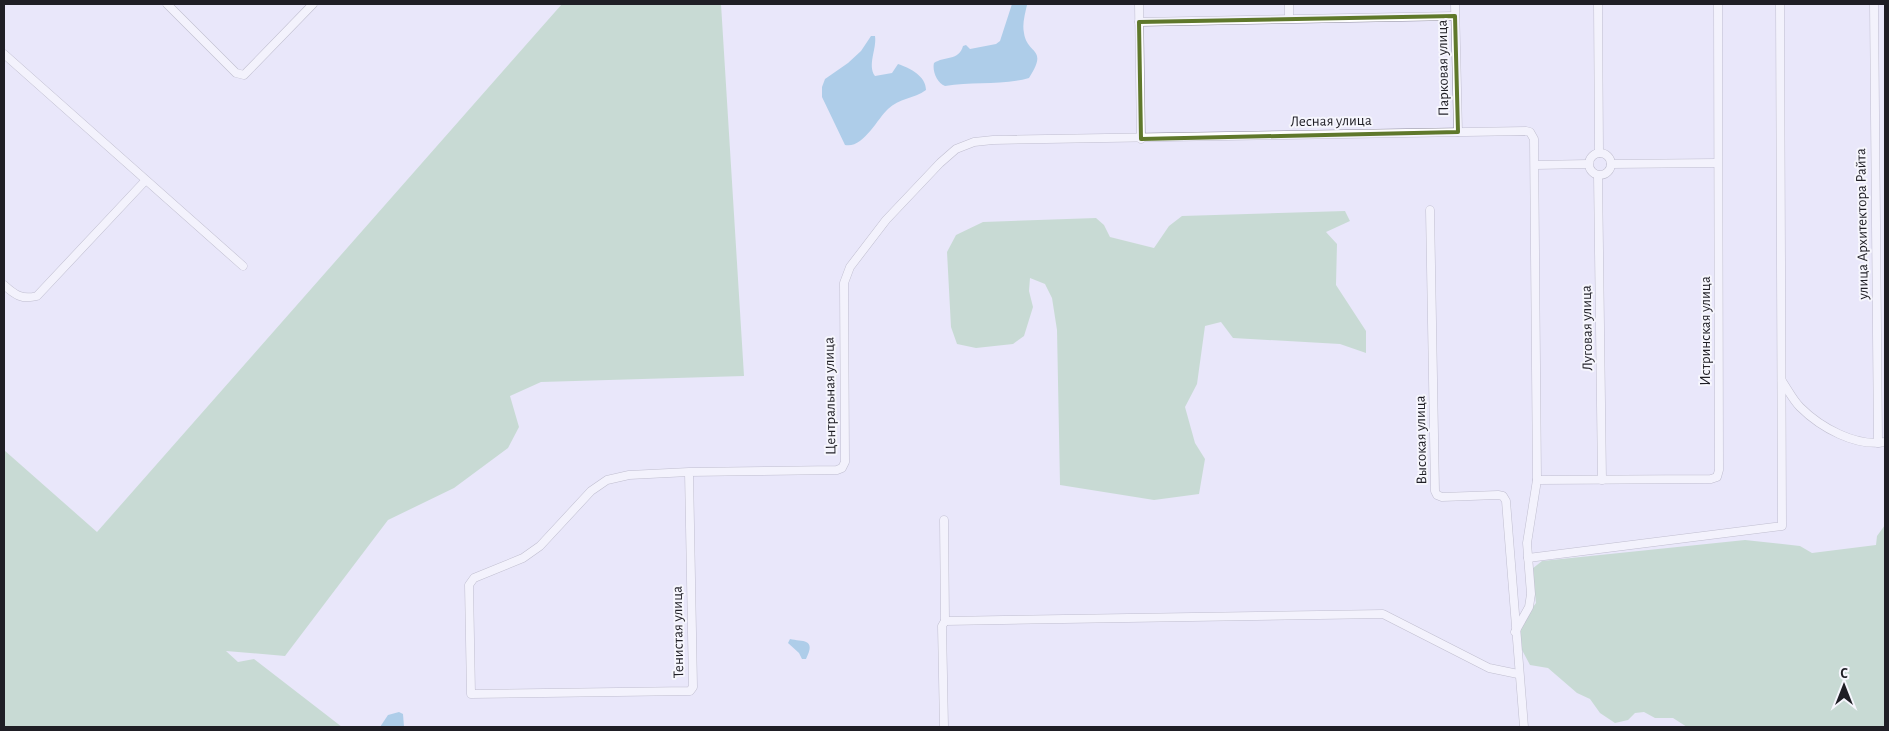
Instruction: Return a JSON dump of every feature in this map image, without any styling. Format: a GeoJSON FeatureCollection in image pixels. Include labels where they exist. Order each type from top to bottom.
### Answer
{"type":"FeatureCollection","features":[{"type":"Feature","properties":{"kind":"street"},"geometry":{"type":"LineString","coordinates":[[167,4],[236,73],[244,75],[313,4]]}},
{"type":"Feature","properties":{"kind":"street"},"geometry":{"type":"LineString","coordinates":[[1139,4],[1141,139]]}},
{"type":"Feature","properties":{"kind":"street"},"geometry":{"type":"LineString","coordinates":[[1289,4],[1289,18]]}},
{"type":"Feature","properties":{"kind":"street","name":"Парковая улица"},"geometry":{"type":"LineString","coordinates":[[1455,4],[1458,132]]}},
{"type":"Feature","properties":{"kind":"street"},"geometry":{"type":"LineString","coordinates":[[1598,4],[1599,153]]}},
{"type":"Feature","properties":{"kind":"street","name":"Истринская улица"},"geometry":{"type":"LineString","coordinates":[[1537,480],[1711,479],[1717,477],[1719,470],[1718,4]]}},
{"type":"Feature","properties":{"kind":"street"},"geometry":{"type":"LineString","coordinates":[[1528,558],[1782,526],[1780,4]]}},
{"type":"Feature","properties":{"kind":"street","name":"улица Архитектора Райта"},"geometry":{"type":"LineString","coordinates":[[1874,4],[1882,443]]}},
{"type":"Feature","properties":{"kind":"street"},"geometry":{"type":"LineString","coordinates":[[1140,22],[1455,16]]}},
{"type":"Feature","properties":{"kind":"street"},"geometry":{"type":"LineString","coordinates":[[4,54],[243,266]]}},
{"type":"Feature","properties":{"kind":"street","name":"Лесная улица"},"geometry":{"type":"LineString","coordinates":[[1141,139],[1522,131],[1530,132],[1534,139],[1535,164]]}},
{"type":"Feature","properties":{"kind":"street","name":"Центральная улица"},"geometry":{"type":"LineString","coordinates":[[471,694],[467,590],[474,578],[523,558],[540,546],[591,491],[607,480],[629,475],[689,472],[837,470],[842,468],[845,462],[844,283],[850,267],[886,220],[956,149],[974,142],[993,140],[1141,139]]}},
{"type":"Feature","properties":{"kind":"street"},"geometry":{"type":"LineString","coordinates":[[1599,153],[1609,158],[1611,164],[1605,174],[1598,175],[1593,174],[1588,164],[1590,158],[1599,153]]}},
{"type":"Feature","properties":{"kind":"street"},"geometry":{"type":"LineString","coordinates":[[1611,164],[1718,163]]}},
{"type":"Feature","properties":{"kind":"street"},"geometry":{"type":"LineString","coordinates":[[1515,632],[1529,607],[1531,594],[1528,558],[1529,521],[1537,480],[1535,164],[1588,164]]}},
{"type":"Feature","properties":{"kind":"street","name":"Луговая улица"},"geometry":{"type":"LineString","coordinates":[[1598,175],[1602,480]]}},
{"type":"Feature","properties":{"kind":"street"},"geometry":{"type":"LineString","coordinates":[[4,285],[15,295],[23,298],[37,296],[145,181]]}},
{"type":"Feature","properties":{"kind":"street","name":"Высокая улица"},"geometry":{"type":"LineString","coordinates":[[1430,210],[1435,491],[1437,495],[1442,497],[1498,494],[1503,496],[1506,501],[1518,674],[1524,727]]}},
{"type":"Feature","properties":{"kind":"street"},"geometry":{"type":"LineString","coordinates":[[1782,381],[1801,407],[1824,425],[1851,440],[1882,443]]}},
{"type":"Feature","properties":{"kind":"street","name":"Тенистая улица"},"geometry":{"type":"LineString","coordinates":[[471,694],[690,691],[693,687],[689,472]]}},
{"type":"Feature","properties":{"kind":"street"},"geometry":{"type":"LineString","coordinates":[[944,520],[945,621],[942,626],[944,727]]}},
{"type":"Feature","properties":{"kind":"street"},"geometry":{"type":"LineString","coordinates":[[945,621],[1383,614],[1489,668],[1518,674]]}},
{"type":"Feature","properties":{"kind":"highlighted area"},"geometry":{"type":"Polygon","coordinates":[[[1455,16],[1458,132],[1141,139],[1139,22],[1455,16]]]}},
{"type":"Feature","properties":{"kind":"green space"},"geometry":{"type":"Polygon","coordinates":[[[562,4],[721,4],[744,376],[541,382],[510,396],[519,427],[508,448],[454,488],[388,520],[285,656],[226,651],[238,662],[254,659],[342,727],[4,727],[4,450],[97,532],[562,4]]]}},
{"type":"Feature","properties":{"kind":"green space"},"geometry":{"type":"Polygon","coordinates":[[[1345,211],[1350,221],[1326,232],[1337,244],[1336,285],[1366,331],[1366,353],[1340,344],[1233,338],[1221,322],[1205,326],[1197,384],[1185,407],[1195,443],[1205,459],[1199,494],[1154,500],[1060,485],[1057,330],[1052,298],[1045,284],[1030,278],[1029,291],[1033,307],[1024,336],[1013,344],[976,348],[957,344],[951,327],[947,252],[956,235],[983,222],[1096,218],[1104,225],[1110,237],[1154,248],[1169,226],[1182,216],[1345,211]]]}},
{"type":"Feature","properties":{"kind":"green space"},"geometry":{"type":"Polygon","coordinates":[[[1885,525],[1885,727],[1687,727],[1673,718],[1655,718],[1644,712],[1635,713],[1628,720],[1615,723],[1600,713],[1590,699],[1577,693],[1548,668],[1530,665],[1522,650],[1520,629],[1523,620],[1536,603],[1532,569],[1542,561],[1745,540],[1800,546],[1812,553],[1876,545],[1877,536],[1885,525]]]}},
{"type":"Feature","properties":{"kind":"water"},"geometry":{"type":"Polygon","coordinates":[[[1012,4],[1027,5],[1023,30],[1026,40],[1037,56],[1035,68],[1029,78],[1008,82],[945,86],[937,80],[934,73],[934,63],[955,56],[966,45],[970,49],[996,44],[1000,41],[1012,4]]]}},
{"type":"Feature","properties":{"kind":"water"},"geometry":{"type":"Polygon","coordinates":[[[871,36],[875,36],[872,67],[875,76],[892,73],[898,64],[912,70],[920,77],[926,90],[892,105],[864,138],[852,145],[845,145],[822,97],[822,87],[825,79],[861,51],[871,36]]]}},
{"type":"Feature","properties":{"kind":"water"},"geometry":{"type":"Polygon","coordinates":[[[790,639],[809,644],[809,652],[806,659],[802,659],[799,653],[788,643],[790,639]]]}},
{"type":"Feature","properties":{"kind":"water"},"geometry":{"type":"Polygon","coordinates":[[[399,712],[403,714],[404,727],[380,727],[388,715],[399,712]]]}}]}
